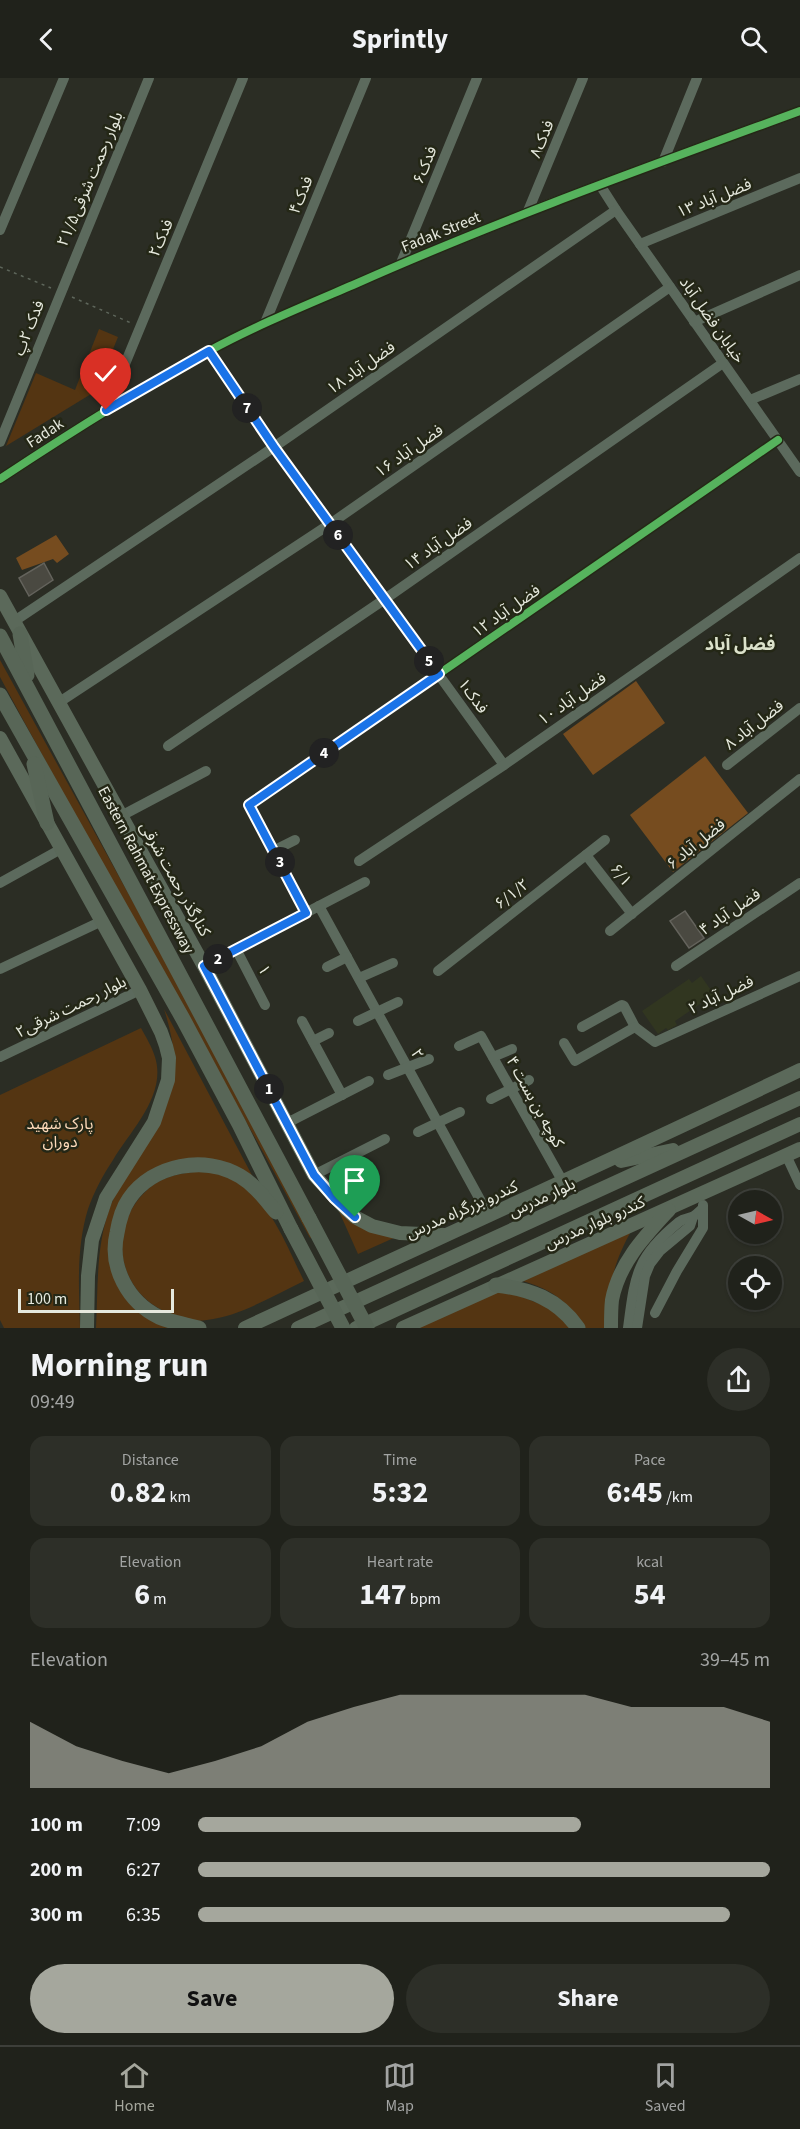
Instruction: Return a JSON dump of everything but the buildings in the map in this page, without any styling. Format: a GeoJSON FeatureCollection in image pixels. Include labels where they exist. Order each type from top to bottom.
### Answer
{"type":"FeatureCollection","features":[{"type":"Feature","properties":{"kind":"highway"},"geometry":{"type":"LineString","coordinates":[[16,628],[30,690]]}},
{"type":"Feature","properties":{"kind":"highway","name":"Eastern Rahmat Expressway"},"geometry":{"type":"LineString","coordinates":[[0,636],[368,1328]]}},
{"type":"Feature","properties":{"kind":"highway"},"geometry":{"type":"LineString","coordinates":[[0,695],[183,1019],[343,1328]]}},
{"type":"Feature","properties":{"kind":"highway"},"geometry":{"type":"LineString","coordinates":[[30,749],[47,823]]}},
{"type":"Feature","properties":{"kind":"highway"},"geometry":{"type":"LineString","coordinates":[[199,1328],[158,1316],[128,1291],[117,1269],[115,1252],[120,1216],[129,1199],[142,1185],[172,1168],[208,1165],[225,1169],[241,1177],[255,1188],[291,1229]]}},
{"type":"Feature","properties":{"kind":"highway"},"geometry":{"type":"LineString","coordinates":[[496,1285],[532,1291],[562,1311],[578,1328]]}},
{"type":"Feature","properties":{"kind":"main road","name":"کنارگذر رحمت شرقی"},"geometry":{"type":"LineString","coordinates":[[0,596],[204,966],[314,1175],[355,1217],[372,1226],[400,1233],[444,1235]]}},
{"type":"Feature","properties":{"kind":"main road"},"geometry":{"type":"LineString","coordinates":[[0,738],[140,990],[161,1032],[169,1058],[168,1080],[154,1122],[106,1198],[92,1240],[87,1276],[87,1328]]}},
{"type":"Feature","properties":{"kind":"main road"},"geometry":{"type":"LineString","coordinates":[[596,1167],[800,1070]]}},
{"type":"Feature","properties":{"kind":"main road","name":"بلوار مدرس"},"geometry":{"type":"LineString","coordinates":[[298,1328],[800,1098]]}},
{"type":"Feature","properties":{"kind":"main road"},"geometry":{"type":"LineString","coordinates":[[743,1124],[752,1146]]}},
{"type":"Feature","properties":{"kind":"main road"},"geometry":{"type":"LineString","coordinates":[[356,1328],[800,1124]]}},
{"type":"Feature","properties":{"kind":"main road"},"geometry":{"type":"LineString","coordinates":[[596,1167],[700,1144]]}},
{"type":"Feature","properties":{"kind":"main road","name":"کندرو بلوار مدرس"},"geometry":{"type":"LineString","coordinates":[[403,1328],[800,1149]]}},
{"type":"Feature","properties":{"kind":"main road","name":"کندرو بزرگراه مدرس"},"geometry":{"type":"LineString","coordinates":[[245,1328],[596,1167]]}},
{"type":"Feature","properties":{"kind":"main road"},"geometry":{"type":"LineString","coordinates":[[611,1328],[612,1301],[616,1285],[627,1261],[640,1240],[674,1206]]}},
{"type":"Feature","properties":{"kind":"street"},"geometry":{"type":"LineString","coordinates":[[0,230],[64,78]]}},
{"type":"Feature","properties":{"kind":"street","name":"بلوار رحمت شرقی۲۱/۵"},"geometry":{"type":"LineString","coordinates":[[60,292],[149,78]]}},
{"type":"Feature","properties":{"kind":"street","name":"فدک۲"},"geometry":{"type":"LineString","coordinates":[[106,410],[243,78]]}},
{"type":"Feature","properties":{"kind":"street","name":"فدک۴"},"geometry":{"type":"LineString","coordinates":[[265,323],[366,78]]}},
{"type":"Feature","properties":{"kind":"street","name":"فدک۶"},"geometry":{"type":"LineString","coordinates":[[401,263],[477,78]]}},
{"type":"Feature","properties":{"kind":"street","name":"فدک۸"},"geometry":{"type":"LineString","coordinates":[[528,211],[583,78]]}},
{"type":"Feature","properties":{"kind":"street"},"geometry":{"type":"LineString","coordinates":[[663,162],[697,78]]}},
{"type":"Feature","properties":{"kind":"street","name":"Fadak Street"},"geometry":{"type":"LineString","coordinates":[[106,410],[209,351],[265,323],[401,263],[528,211],[800,111]]}},
{"type":"Feature","properties":{"kind":"street","name":"فضل آباد ۱۳"},"geometry":{"type":"LineString","coordinates":[[640,244],[800,178]]}},
{"type":"Feature","properties":{"kind":"street","name":"خیابان فضل آباد"},"geometry":{"type":"LineString","coordinates":[[600,185],[615,210],[800,472]]}},
{"type":"Feature","properties":{"kind":"street","name":"فضل آباد ۱۸"},"geometry":{"type":"LineString","coordinates":[[16,628],[122,548],[274,447],[615,210]]}},
{"type":"Feature","properties":{"kind":"street"},"geometry":{"type":"LineString","coordinates":[[694,322],[800,275]]}},
{"type":"Feature","properties":{"kind":"street","name":"فضل آباد ۱۶"},"geometry":{"type":"LineString","coordinates":[[58,703],[330,525],[670,287]]}},
{"type":"Feature","properties":{"kind":"street","name":"فدک ۲پ"},"geometry":{"type":"LineString","coordinates":[[0,442],[60,292]]}},
{"type":"Feature","properties":{"kind":"street","name":"فدک۱"},"geometry":{"type":"LineString","coordinates":[[209,351],[274,447],[504,765]]}},
{"type":"Feature","properties":{"kind":"street","name":"فضل آباد ۱۴"},"geometry":{"type":"LineString","coordinates":[[168,746],[385,599],[723,363]]}},
{"type":"Feature","properties":{"kind":"street"},"geometry":{"type":"LineString","coordinates":[[750,400],[800,379]]}},
{"type":"Feature","properties":{"kind":"street","name":"Fadak"},"geometry":{"type":"LineString","coordinates":[[0,479],[106,410]]}},
{"type":"Feature","properties":{"kind":"street","name":"فضل آباد ۱۲"},"geometry":{"type":"LineString","coordinates":[[273,850],[249,805],[778,440]]}},
{"type":"Feature","properties":{"kind":"street","name":"فضل آباد ۱۰"},"geometry":{"type":"LineString","coordinates":[[358,861],[504,765],[800,558]]}},
{"type":"Feature","properties":{"kind":"street","name":"فضل آباد ۸"},"geometry":{"type":"LineString","coordinates":[[727,765],[800,708]]}},
{"type":"Feature","properties":{"kind":"street"},"geometry":{"type":"LineString","coordinates":[[121,816],[206,771]]}},
{"type":"Feature","properties":{"kind":"street","name":"فضل آباد ۶"},"geometry":{"type":"LineString","coordinates":[[610,932],[800,779]]}},
{"type":"Feature","properties":{"kind":"street"},"geometry":{"type":"LineString","coordinates":[[294,840],[273,850],[306,913]]}},
{"type":"Feature","properties":{"kind":"street","name":"۶/۱/۲"},"geometry":{"type":"LineString","coordinates":[[438,971],[605,840]]}},
{"type":"Feature","properties":{"kind":"street"},"geometry":{"type":"LineString","coordinates":[[0,883],[61,849]]}},
{"type":"Feature","properties":{"kind":"street","name":"۶/۱"},"geometry":{"type":"LineString","coordinates":[[586,855],[632,914]]}},
{"type":"Feature","properties":{"kind":"street"},"geometry":{"type":"LineString","coordinates":[[204,966],[365,882]]}},
{"type":"Feature","properties":{"kind":"street","name":"فضل آباد ۴"},"geometry":{"type":"LineString","coordinates":[[676,966],[800,883]]}},
{"type":"Feature","properties":{"kind":"street","name":"۲"},"geometry":{"type":"LineString","coordinates":[[319,906],[489,1216]]}},
{"type":"Feature","properties":{"kind":"street"},"geometry":{"type":"LineString","coordinates":[[0,969],[102,921]]}},
{"type":"Feature","properties":{"kind":"street","name":"۱"},"geometry":{"type":"LineString","coordinates":[[236,949],[265,1005]]}},
{"type":"Feature","properties":{"kind":"street"},"geometry":{"type":"LineString","coordinates":[[327,967],[347,957]]}},
{"type":"Feature","properties":{"kind":"street"},"geometry":{"type":"LineString","coordinates":[[359,978],[393,963]]}},
{"type":"Feature","properties":{"kind":"street","name":"فضل آباد ۲"},"geometry":{"type":"LineString","coordinates":[[635,1027],[655,1042],[800,976]]}},
{"type":"Feature","properties":{"kind":"street","name":"بلوار رحمت شرقی۲"},"geometry":{"type":"LineString","coordinates":[[0,1057],[140,990]]}},
{"type":"Feature","properties":{"kind":"street"},"geometry":{"type":"LineString","coordinates":[[358,1021],[398,1002]]}},
{"type":"Feature","properties":{"kind":"street"},"geometry":{"type":"LineString","coordinates":[[564,1043],[575,1061],[635,1027],[624,1006],[621,1005],[582,1027]]}},
{"type":"Feature","properties":{"kind":"street"},"geometry":{"type":"LineString","coordinates":[[302,1021],[342,1095]]}},
{"type":"Feature","properties":{"kind":"street"},"geometry":{"type":"LineString","coordinates":[[313,1041],[329,1033]]}},
{"type":"Feature","properties":{"kind":"street","name":"کوچه بن بست ۴"},"geometry":{"type":"LineString","coordinates":[[459,1046],[482,1036],[563,1182]]}},
{"type":"Feature","properties":{"kind":"street"},"geometry":{"type":"LineString","coordinates":[[493,1058],[512,1048]]}},
{"type":"Feature","properties":{"kind":"street"},"geometry":{"type":"LineString","coordinates":[[388,1075],[429,1059]]}},
{"type":"Feature","properties":{"kind":"street"},"geometry":{"type":"LineString","coordinates":[[491,1100],[529,1080]]}},
{"type":"Feature","properties":{"kind":"street"},"geometry":{"type":"LineString","coordinates":[[287,1123],[369,1081]]}},
{"type":"Feature","properties":{"kind":"street"},"geometry":{"type":"LineString","coordinates":[[418,1132],[460,1112]]}},
{"type":"Feature","properties":{"kind":"street"},"geometry":{"type":"LineString","coordinates":[[314,1175],[385,1139]]}},
{"type":"Feature","properties":{"kind":"street"},"geometry":{"type":"LineString","coordinates":[[786,1155],[800,1185]]}},
{"type":"Feature","properties":{"kind":"street"},"geometry":{"type":"LineString","coordinates":[[655,1313],[677,1271],[704,1228],[702,1193]]}},
{"type":"Feature","properties":{"kind":"street"},"geometry":{"type":"LineString","coordinates":[[637,1328],[645,1276],[650,1264],[660,1251],[690,1226],[693,1217],[703,1208]]}},
{"type":"Feature","properties":{"kind":"street"},"geometry":{"type":"LineString","coordinates":[[628,1328],[634,1280],[642,1260],[656,1242],[682,1219],[693,1217]]}},
{"type":"Feature","properties":{"kind":"path"},"geometry":{"type":"LineString","coordinates":[[0,267],[140,327]]}},
{"type":"Feature","properties":{"kind":"shaded area"},"geometry":{"type":"Polygon","coordinates":[[[56,535],[69,554],[57,563],[53,559],[22,570],[16,558],[56,535]]]}},
{"type":"Feature","properties":{"kind":"shaded area"},"geometry":{"type":"Polygon","coordinates":[[[636,681],[665,723],[593,775],[563,734],[636,681]]]}},
{"type":"Feature","properties":{"kind":"shaded area"},"geometry":{"type":"Polygon","coordinates":[[[705,756],[748,813],[673,872],[630,815],[705,756]]]}},
{"type":"Feature","properties":{"kind":"shaded area"},"geometry":{"type":"Polygon","coordinates":[[[701,976],[715,996],[675,1021],[677,1025],[668,1030],[666,1028],[658,1034],[642,1011],[689,979],[692,983],[701,976]]]}},
{"type":"Feature","properties":{"kind":"green space"},"geometry":{"type":"Polygon","coordinates":[[[99,329],[118,337],[96,391],[6,446],[36,373],[75,390],[99,329]]]}},
{"type":"Feature","properties":{"kind":"green space"},"geometry":{"type":"Polygon","coordinates":[[[0,660],[314,1236],[310,1238],[38,747],[0,677],[0,660]]]}},
{"type":"Feature","properties":{"kind":"green space"},"geometry":{"type":"Polygon","coordinates":[[[164,1009],[255,1181],[217,1161],[133,1187],[113,1271],[170,1328],[96,1328],[100,1253],[109,1210],[165,1109],[171,1092],[174,1056],[164,1009]]]}},
{"type":"Feature","properties":{"kind":"green space","name":"پارک شهید دوران"},"geometry":{"type":"Polygon","coordinates":[[[141,1028],[155,1057],[156,1085],[145,1111],[106,1172],[88,1209],[80,1253],[80,1328],[4,1328],[0,1320],[0,1095],[141,1028]]]}},
{"type":"Feature","properties":{"kind":"green space"},"geometry":{"type":"Polygon","coordinates":[[[194,1172],[218,1174],[234,1180],[249,1190],[272,1217],[304,1281],[245,1310],[202,1321],[189,1320],[171,1314],[153,1304],[139,1292],[129,1276],[123,1259],[122,1240],[126,1222],[134,1205],[153,1185],[170,1177],[194,1172]]]}},
{"type":"Feature","properties":{"kind":"green space"},"geometry":{"type":"Polygon","coordinates":[[[337,1207],[357,1225],[396,1237],[358,1254],[337,1207]]]}},
{"type":"Feature","properties":{"kind":"green space"},"geometry":{"type":"Polygon","coordinates":[[[633,1228],[620,1253],[613,1276],[606,1328],[584,1328],[578,1318],[557,1296],[519,1280],[633,1228]]]}},
{"type":"Feature","properties":{"kind":"green space"},"geometry":{"type":"Polygon","coordinates":[[[499,1292],[512,1293],[550,1308],[570,1328],[408,1328],[482,1295],[499,1292]]]}},
{"type":"Feature","properties":{"kind":"cycle path"},"geometry":{"type":"LineString","coordinates":[[0,479],[156,381],[262,325],[408,261],[519,216],[800,111]]}},
{"type":"Feature","properties":{"kind":"cycle path"},"geometry":{"type":"LineString","coordinates":[[306,913],[249,805],[778,440]]}},
{"type":"Feature","properties":{"kind":"district","name":"فضل آباد"},"geometry":{"type":"Point","coordinates":[740,644]}},
{"type":"Feature","properties":{"kind":"route"},"geometry":{"type":"LineString","coordinates":[[106,410],[209,351],[274,447],[439,674],[249,805],[306,913],[204,966],[314,1175],[355,1217]]}}]}
